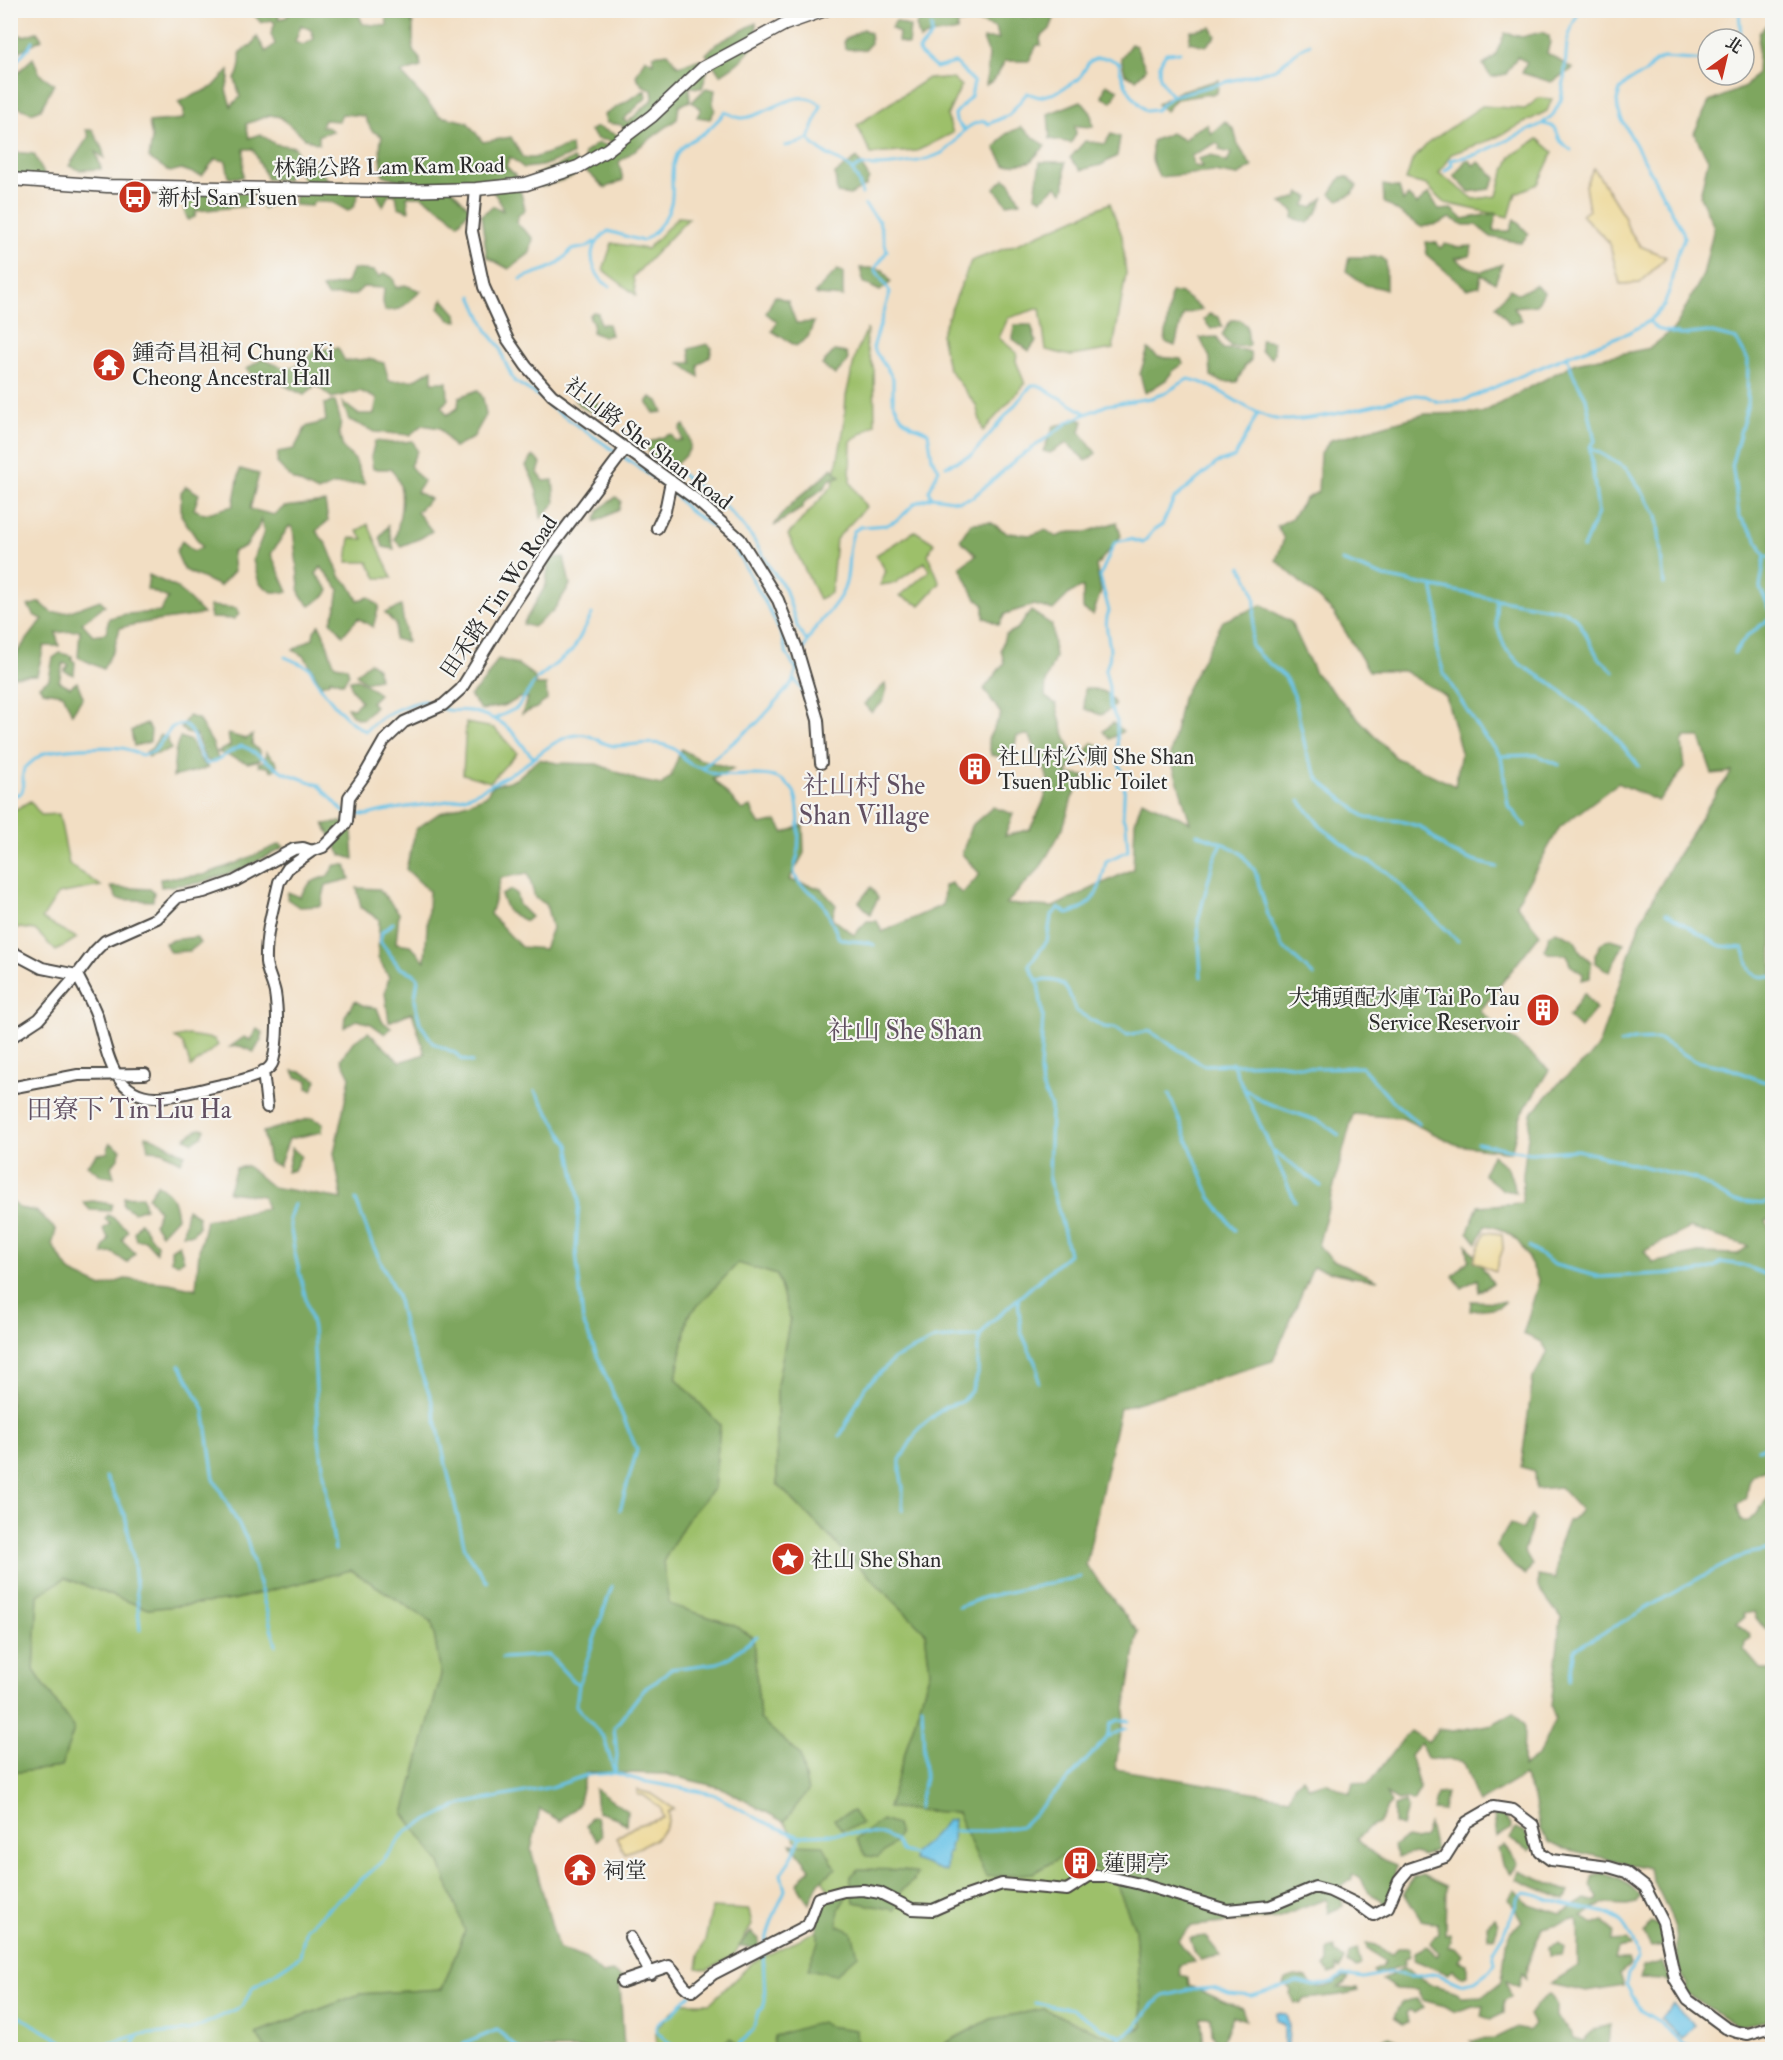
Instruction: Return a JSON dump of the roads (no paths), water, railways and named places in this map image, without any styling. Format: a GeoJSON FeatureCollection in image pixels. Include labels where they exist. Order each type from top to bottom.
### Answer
{"type":"FeatureCollection","features":[{"type":"Feature","properties":{"kind":"main road","name":"林錦公路 Lam Kam Road"},"geometry":{"type":"LineString","coordinates":[[10,179],[107,186],[400,191],[476,189],[526,184],[578,167],[607,150],[652,116],[703,68],[784,24],[825,10]]}},
{"type":"Feature","properties":{"kind":"street","name":"社山路 She Shan Road"},"geometry":{"type":"LineString","coordinates":[[476,189],[472,231],[484,287],[508,340],[526,366],[552,395],[710,510],[740,539],[778,600],[796,645],[819,729],[821,763]]}},
{"type":"Feature","properties":{"kind":"street","name":"田禾路 Tin Wo Road"},"geometry":{"type":"LineString","coordinates":[[312,851],[323,847],[347,821],[347,805],[351,793],[364,776],[386,737],[408,719],[438,707],[454,697],[465,684],[532,575],[626,448]]}},
{"type":"Feature","properties":{"kind":"street"},"geometry":{"type":"LineString","coordinates":[[657,528],[665,512],[671,481]]}},
{"type":"Feature","properties":{"kind":"street"},"geometry":{"type":"LineString","coordinates":[[10,1038],[39,1019],[105,941],[157,918],[178,897],[204,892],[235,881],[294,849],[305,848],[312,851]]}},
{"type":"Feature","properties":{"kind":"street"},"geometry":{"type":"LineString","coordinates":[[77,975],[97,1017],[115,1074],[124,1086],[134,1092],[155,1097],[170,1095],[243,1080],[263,1071],[272,1065],[276,1040],[275,996],[267,968],[266,951],[279,882],[288,868],[312,851]]}},
{"type":"Feature","properties":{"kind":"street"},"geometry":{"type":"LineString","coordinates":[[10,951],[42,968],[77,975]]}},
{"type":"Feature","properties":{"kind":"street"},"geometry":{"type":"LineString","coordinates":[[263,1071],[267,1107]]}},
{"type":"Feature","properties":{"kind":"street"},"geometry":{"type":"LineString","coordinates":[[10,1088],[78,1075],[145,1074]]}},
{"type":"Feature","properties":{"kind":"street"},"geometry":{"type":"LineString","coordinates":[[622,1982],[669,1966],[686,1988],[692,1991],[713,1974],[808,1925],[818,1898],[844,1891],[863,1890],[880,1893],[912,1909],[933,1910],[1002,1884],[1067,1890],[1089,1876],[1105,1876],[1227,1910],[1270,1906],[1315,1887],[1330,1891],[1359,1905],[1373,1915],[1388,1907],[1399,1881],[1409,1869],[1445,1857],[1467,1822],[1493,1807],[1513,1809],[1533,1825],[1540,1852],[1551,1860],[1609,1867],[1626,1872],[1645,1887],[1663,1922],[1675,1979],[1688,2000],[1726,2028],[1737,2032],[1748,2034],[1773,2027]]}},
{"type":"Feature","properties":{"kind":"street"},"geometry":{"type":"LineString","coordinates":[[630,1937],[651,1974]]}},
{"type":"Feature","properties":{"kind":"water"},"geometry":{"type":"Polygon","coordinates":[[[953,1819],[952,1842],[949,1846],[950,1853],[947,1853],[946,1872],[914,1860],[916,1851],[947,1821],[953,1819]]]}},
{"type":"Feature","properties":{"kind":"water"},"geometry":{"type":"Polygon","coordinates":[[[1673,2004],[1695,2025],[1682,2039],[1660,2018],[1673,2004]]]}},
{"type":"Feature","properties":{"kind":"water"},"geometry":{"type":"Polygon","coordinates":[[[1276,2013],[1286,2014],[1289,2024],[1288,2048],[1284,2047],[1284,2025],[1276,2020],[1276,2013]]]}},
{"type":"Feature","properties":{"kind":"waterway"},"geometry":{"type":"LineString","coordinates":[[1445,171],[1452,165],[1451,160],[1478,154],[1542,124],[1553,115],[1561,100],[1567,42],[1580,10]]}},
{"type":"Feature","properties":{"kind":"waterway"},"geometry":{"type":"LineString","coordinates":[[1675,10],[1685,14],[1695,10]]}},
{"type":"Feature","properties":{"kind":"waterway"},"geometry":{"type":"LineString","coordinates":[[1739,10],[1740,27]]}},
{"type":"Feature","properties":{"kind":"waterway"},"geometry":{"type":"LineString","coordinates":[[931,26],[932,35],[919,50],[920,54],[936,68],[955,63],[974,82],[971,96],[955,114],[956,121],[964,130]]}},
{"type":"Feature","properties":{"kind":"waterway"},"geometry":{"type":"LineString","coordinates":[[10,68],[32,41]]}},
{"type":"Feature","properties":{"kind":"waterway"},"geometry":{"type":"LineString","coordinates":[[852,170],[862,166],[886,166],[927,159],[942,153],[970,126],[985,121],[988,124],[1009,115],[1027,93],[1039,97],[1055,93],[1079,79],[1089,62],[1097,58],[1108,58],[1119,63],[1128,90],[1146,111],[1156,110],[1172,96],[1276,69],[1300,49],[1310,44]]}},
{"type":"Feature","properties":{"kind":"waterway"},"geometry":{"type":"LineString","coordinates":[[1172,96],[1161,81],[1160,65],[1166,53],[1180,52]]}},
{"type":"Feature","properties":{"kind":"waterway"},"geometry":{"type":"LineString","coordinates":[[802,654],[811,635],[837,601],[846,584],[854,531],[860,527],[887,525],[899,519],[915,503],[932,497],[959,501],[973,497],[1017,459],[1070,421],[1107,405],[1151,398],[1165,393],[1188,379],[1220,391],[1260,414],[1284,420],[1320,417],[1415,395],[1426,396],[1438,402],[1465,400],[1567,356],[1630,332],[1649,321],[1664,306],[1676,257],[1684,238],[1683,232],[1621,118],[1617,100],[1620,90],[1629,81],[1645,73],[1655,62],[1663,58],[1696,60]]}},
{"type":"Feature","properties":{"kind":"waterway"},"geometry":{"type":"LineString","coordinates":[[610,286],[597,274],[592,256],[595,245],[608,231],[642,241],[653,233],[662,222],[671,203],[673,168],[679,151],[688,142],[708,130],[725,112],[743,118],[792,99],[812,99],[821,105],[809,139],[818,148],[852,170],[862,194]]}},
{"type":"Feature","properties":{"kind":"waterway"},"geometry":{"type":"LineString","coordinates":[[1544,124],[1554,127],[1561,141],[1571,150]]}},
{"type":"Feature","properties":{"kind":"waterway"},"geometry":{"type":"LineString","coordinates":[[785,146],[809,139]]}},
{"type":"Feature","properties":{"kind":"waterway"},"geometry":{"type":"LineString","coordinates":[[865,205],[879,221],[887,251],[875,269],[890,292],[873,348],[893,378],[893,402],[902,418],[911,425],[928,432],[932,458],[939,469]]}},
{"type":"Feature","properties":{"kind":"waterway"},"geometry":{"type":"LineString","coordinates":[[521,279],[554,266],[571,250],[587,247],[594,242]]}},
{"type":"Feature","properties":{"kind":"waterway"},"geometry":{"type":"LineString","coordinates":[[472,296],[488,332],[500,347],[514,381],[545,400],[549,406],[616,452]]}},
{"type":"Feature","properties":{"kind":"waterway"},"geometry":{"type":"LineString","coordinates":[[1649,321],[1657,329],[1681,335],[1708,332],[1736,339],[1748,360],[1747,407],[1732,463],[1739,516],[1755,536],[1765,556],[1760,588],[1772,614]]}},
{"type":"Feature","properties":{"kind":"waterway"},"geometry":{"type":"LineString","coordinates":[[1567,356],[1573,374],[1586,398],[1595,441],[1590,447],[1598,513],[1583,548]]}},
{"type":"Feature","properties":{"kind":"waterway"},"geometry":{"type":"LineString","coordinates":[[946,466],[972,455],[1032,385],[1038,385],[1087,414]]}},
{"type":"Feature","properties":{"kind":"waterway"},"geometry":{"type":"LineString","coordinates":[[902,1510],[903,1488],[900,1460],[919,1428],[945,1407],[961,1402],[971,1391],[978,1374],[980,1336],[990,1323],[1069,1254],[1049,1180],[1051,1107],[1042,1087],[1040,1071],[1043,1016],[1038,983],[1029,965],[1047,941],[1051,916],[1059,908],[1068,914],[1077,911],[1091,901],[1099,888],[1106,861],[1128,851],[1126,823],[1123,818],[1125,777],[1118,762],[1117,721],[1110,707],[1105,670],[1110,654],[1106,625],[1109,611],[1100,576],[1115,542],[1130,539],[1143,543],[1154,530],[1162,525],[1174,499],[1217,463],[1235,457],[1258,413]]}},
{"type":"Feature","properties":{"kind":"waterway"},"geometry":{"type":"LineString","coordinates":[[1591,448],[1627,469],[1657,515],[1664,584]]}},
{"type":"Feature","properties":{"kind":"waterway"},"geometry":{"type":"LineString","coordinates":[[625,458],[665,486]]}},
{"type":"Feature","properties":{"kind":"waterway"},"geometry":{"type":"LineString","coordinates":[[932,497],[929,491],[939,469]]}},
{"type":"Feature","properties":{"kind":"waterway"},"geometry":{"type":"LineString","coordinates":[[677,471],[727,508],[752,537],[785,588],[797,626],[807,642]]}},
{"type":"Feature","properties":{"kind":"waterway"},"geometry":{"type":"LineString","coordinates":[[673,493],[688,510],[729,538],[770,611],[782,636],[786,653],[796,669]]}},
{"type":"Feature","properties":{"kind":"waterway"},"geometry":{"type":"LineString","coordinates":[[1765,556],[1772,558]]}},
{"type":"Feature","properties":{"kind":"waterway"},"geometry":{"type":"LineString","coordinates":[[1342,561],[1385,577],[1565,611],[1577,619],[1598,657],[1614,672]]}},
{"type":"Feature","properties":{"kind":"waterway"},"geometry":{"type":"LineString","coordinates":[[1241,567],[1248,578],[1254,597],[1255,613],[1251,645],[1285,677],[1294,695],[1307,755],[1320,781],[1366,818],[1401,821],[1421,827],[1449,851],[1473,861],[1497,867]]}},
{"type":"Feature","properties":{"kind":"waterway"},"geometry":{"type":"LineString","coordinates":[[1432,586],[1438,613],[1436,647],[1444,674],[1481,732],[1501,756],[1536,755],[1559,765]]}},
{"type":"Feature","properties":{"kind":"waterway"},"geometry":{"type":"LineString","coordinates":[[1496,600],[1496,623],[1505,648],[1521,665],[1551,683],[1610,731],[1639,766]]}},
{"type":"Feature","properties":{"kind":"waterway"},"geometry":{"type":"LineString","coordinates":[[537,679],[573,650],[592,614]]}},
{"type":"Feature","properties":{"kind":"waterway"},"geometry":{"type":"LineString","coordinates":[[1734,653],[1748,635],[1772,617]]}},
{"type":"Feature","properties":{"kind":"waterway"},"geometry":{"type":"LineString","coordinates":[[285,657],[310,668],[319,685],[334,704],[350,721],[366,731],[384,716],[400,708],[424,701],[432,705]]}},
{"type":"Feature","properties":{"kind":"waterway"},"geometry":{"type":"LineString","coordinates":[[352,814],[368,815],[462,798],[505,777],[562,739],[577,735],[587,735],[616,746],[650,743],[663,745],[674,749],[690,764],[702,768],[758,722],[792,683],[798,666]]}},
{"type":"Feature","properties":{"kind":"waterway"},"geometry":{"type":"LineString","coordinates":[[795,680],[802,690],[810,713]]}},
{"type":"Feature","properties":{"kind":"waterway"},"geometry":{"type":"LineString","coordinates":[[496,718],[517,708],[534,683]]}},
{"type":"Feature","properties":{"kind":"waterway"},"geometry":{"type":"LineString","coordinates":[[441,708],[470,711],[495,720],[512,731],[534,758]]}},
{"type":"Feature","properties":{"kind":"waterway"},"geometry":{"type":"LineString","coordinates":[[10,791],[18,795],[21,793],[24,769],[43,754],[69,749],[105,747],[122,748],[144,755],[154,751],[172,727],[183,724],[191,732],[207,764],[242,746],[283,772],[319,785],[345,813]]}},
{"type":"Feature","properties":{"kind":"waterway"},"geometry":{"type":"LineString","coordinates":[[1501,756],[1508,805],[1525,826]]}},
{"type":"Feature","properties":{"kind":"waterway"},"geometry":{"type":"LineString","coordinates":[[702,768],[720,775],[774,777],[792,788],[797,800],[798,815],[798,854],[794,868],[798,882],[821,901],[839,938],[874,945]]}},
{"type":"Feature","properties":{"kind":"waterway"},"geometry":{"type":"LineString","coordinates":[[1300,801],[1321,827],[1356,854],[1387,872],[1458,941]]}},
{"type":"Feature","properties":{"kind":"waterway"},"geometry":{"type":"LineString","coordinates":[[1197,834],[1240,852],[1255,871],[1268,915],[1282,946],[1314,976]]}},
{"type":"Feature","properties":{"kind":"waterway"},"geometry":{"type":"LineString","coordinates":[[1201,977],[1198,921],[1213,862],[1222,843]]}},
{"type":"Feature","properties":{"kind":"waterway"},"geometry":{"type":"LineString","coordinates":[[1666,913],[1721,946],[1743,948],[1750,970],[1763,977],[1772,977]]}},
{"type":"Feature","properties":{"kind":"waterway"},"geometry":{"type":"LineString","coordinates":[[393,923],[382,932],[380,941],[400,968],[413,973],[418,979],[415,998],[420,1023],[433,1043],[455,1053],[463,1060],[472,1062]]}},
{"type":"Feature","properties":{"kind":"waterway"},"geometry":{"type":"LineString","coordinates":[[1037,981],[1047,980],[1060,983],[1067,990],[1076,1011],[1104,1027],[1115,1028],[1127,1035],[1149,1031],[1203,1065],[1275,1063],[1313,1068],[1362,1067],[1391,1100],[1419,1124]]}},
{"type":"Feature","properties":{"kind":"waterway"},"geometry":{"type":"LineString","coordinates":[[1620,1044],[1634,1040],[1659,1039],[1695,1061],[1726,1067],[1772,1083]]}},
{"type":"Feature","properties":{"kind":"waterway"},"geometry":{"type":"LineString","coordinates":[[1232,1063],[1295,1201]]}},
{"type":"Feature","properties":{"kind":"waterway"},"geometry":{"type":"LineString","coordinates":[[1247,1090],[1262,1101],[1321,1122],[1339,1135]]}},
{"type":"Feature","properties":{"kind":"waterway"},"geometry":{"type":"LineString","coordinates":[[535,1091],[569,1145],[579,1198],[576,1250],[583,1322],[637,1450],[620,1510]]}},
{"type":"Feature","properties":{"kind":"waterway"},"geometry":{"type":"LineString","coordinates":[[1169,1094],[1210,1196],[1235,1230]]}},
{"type":"Feature","properties":{"kind":"waterway"},"geometry":{"type":"LineString","coordinates":[[1477,1143],[1531,1153],[1577,1150],[1695,1179],[1733,1201],[1764,1204],[1772,1200]]}},
{"type":"Feature","properties":{"kind":"waterway"},"geometry":{"type":"LineString","coordinates":[[1274,1151],[1321,1186]]}},
{"type":"Feature","properties":{"kind":"waterway"},"geometry":{"type":"LineString","coordinates":[[356,1200],[371,1241],[397,1296],[405,1333],[431,1398],[465,1549],[487,1582]]}},
{"type":"Feature","properties":{"kind":"waterway"},"geometry":{"type":"LineString","coordinates":[[294,1204],[289,1219],[313,1329],[318,1432],[335,1550]]}},
{"type":"Feature","properties":{"kind":"waterway"},"geometry":{"type":"LineString","coordinates":[[1529,1247],[1555,1265],[1600,1277],[1698,1272],[1715,1267],[1721,1262],[1742,1265],[1772,1277]]}},
{"type":"Feature","properties":{"kind":"waterway"},"geometry":{"type":"LineString","coordinates":[[1018,1299],[1021,1332],[1038,1369],[1038,1382]]}},
{"type":"Feature","properties":{"kind":"waterway"},"geometry":{"type":"LineString","coordinates":[[840,1436],[865,1387],[894,1359],[935,1339],[980,1336]]}},
{"type":"Feature","properties":{"kind":"waterway"},"geometry":{"type":"LineString","coordinates":[[180,1365],[204,1409],[214,1479],[247,1540],[276,1645]]}},
{"type":"Feature","properties":{"kind":"waterway"},"geometry":{"type":"LineString","coordinates":[[1758,1449],[1772,1444]]}},
{"type":"Feature","properties":{"kind":"waterway"},"geometry":{"type":"LineString","coordinates":[[106,1477],[125,1515],[134,1562],[140,1630]]}},
{"type":"Feature","properties":{"kind":"waterway"},"geometry":{"type":"LineString","coordinates":[[1569,1680],[1575,1649],[1746,1554],[1772,1549]]}},
{"type":"Feature","properties":{"kind":"waterway"},"geometry":{"type":"LineString","coordinates":[[958,1607],[985,1597],[1080,1577]]}},
{"type":"Feature","properties":{"kind":"waterway"},"geometry":{"type":"LineString","coordinates":[[579,1684],[612,1586]]}},
{"type":"Feature","properties":{"kind":"waterway"},"geometry":{"type":"LineString","coordinates":[[615,1773],[617,1755],[614,1728],[644,1689],[670,1669],[718,1663],[727,1659],[757,1636]]}},
{"type":"Feature","properties":{"kind":"waterway"},"geometry":{"type":"LineString","coordinates":[[502,1658],[549,1655],[573,1681],[579,1684],[576,1706],[604,1738],[614,1771]]}},
{"type":"Feature","properties":{"kind":"waterway"},"geometry":{"type":"LineString","coordinates":[[918,1808],[925,1778],[922,1706]]}},
{"type":"Feature","properties":{"kind":"waterway"},"geometry":{"type":"LineString","coordinates":[[953,1831],[990,1831],[1022,1826],[1107,1738],[1111,1724],[1118,1720],[1129,1721]]}},
{"type":"Feature","properties":{"kind":"waterway"},"geometry":{"type":"LineString","coordinates":[[1109,1737],[1126,1728]]}},
{"type":"Feature","properties":{"kind":"waterway"},"geometry":{"type":"LineString","coordinates":[[131,2050],[138,2035],[189,2031],[241,2007],[254,1987],[300,1956],[306,1928],[384,1860],[406,1831],[462,1804],[552,1787],[587,1775],[615,1773],[642,1781],[713,1794],[762,1821],[800,1837],[853,1833],[882,1834],[895,1840],[902,1852],[914,1855]]}},
{"type":"Feature","properties":{"kind":"waterway"},"geometry":{"type":"LineString","coordinates":[[765,1943],[785,1890],[781,1874],[800,1838]]}},
{"type":"Feature","properties":{"kind":"waterway"},"geometry":{"type":"LineString","coordinates":[[1113,2050],[1122,2037],[1135,2028],[1153,2004],[1164,1996],[1189,1990],[1213,1988],[1229,1994],[1252,1996],[1298,1982],[1314,1986],[1334,1982],[1343,1975],[1364,1978],[1391,1972],[1411,1977],[1439,1975],[1460,1984],[1475,1981],[1490,1970],[1495,1963],[1493,1951],[1507,1928],[1518,1899],[1524,1893],[1601,1912],[1619,1920],[1633,1941],[1639,1959],[1628,1973],[1626,1984],[1640,2010],[1658,2021],[1683,2044],[1697,2050]]}},
{"type":"Feature","properties":{"kind":"waterway"},"geometry":{"type":"LineString","coordinates":[[734,2050],[753,2030],[758,2012],[763,2008],[765,2001],[763,1952]]}},
{"type":"Feature","properties":{"kind":"waterway"},"geometry":{"type":"LineString","coordinates":[[677,2050],[657,2032],[656,2026],[660,2021],[672,2015],[691,1995]]}},
{"type":"Feature","properties":{"kind":"waterway"},"geometry":{"type":"LineString","coordinates":[[1035,2003],[1073,2009],[1121,2038]]}},
{"type":"Feature","properties":{"kind":"waterway"},"geometry":{"type":"LineString","coordinates":[[10,2011],[77,2050]]}},
{"type":"Feature","properties":{"kind":"waterway"},"geometry":{"type":"LineString","coordinates":[[460,2049],[464,2044],[497,2030],[520,2050]]}},
{"type":"Feature","properties":{"kind":"waterway"},"geometry":{"type":"LineString","coordinates":[[88,2050],[138,2035]]}},
{"type":"Feature","properties":{"kind":"place","name":"新村 San Tsuen"},"geometry":{"type":"Point","coordinates":[135,197]}},
{"type":"Feature","properties":{"kind":"place","name":"鍾奇昌祖祠 Chung Ki Cheong Ancestral Hall"},"geometry":{"type":"Point","coordinates":[109,365]}},
{"type":"Feature","properties":{"kind":"place","name":"社山村公廁 She Shan Tsuen Public Toilet"},"geometry":{"type":"Point","coordinates":[975,769]}},
{"type":"Feature","properties":{"kind":"place","name":"大埔頭配水庫 Tai Po Tau Service Reservoir"},"geometry":{"type":"Point","coordinates":[1543,1010]}},
{"type":"Feature","properties":{"kind":"place","name":"社山 She Shan"},"geometry":{"type":"Point","coordinates":[788,1559]}},
{"type":"Feature","properties":{"kind":"place","name":"蓮開亭"},"geometry":{"type":"Point","coordinates":[1080,1863]}},
{"type":"Feature","properties":{"kind":"place","name":"祠堂"},"geometry":{"type":"Point","coordinates":[580,1870]}},
{"type":"Feature","properties":{"kind":"district","name":"社山村 She Shan Village"},"geometry":{"type":"Point","coordinates":[864,800]}},
{"type":"Feature","properties":{"kind":"district","name":"社山 She Shan"},"geometry":{"type":"Point","coordinates":[905,1030]}},
{"type":"Feature","properties":{"kind":"district","name":"田寮下 Tin Liu Ha"},"geometry":{"type":"Point","coordinates":[129,1109]}}]}
